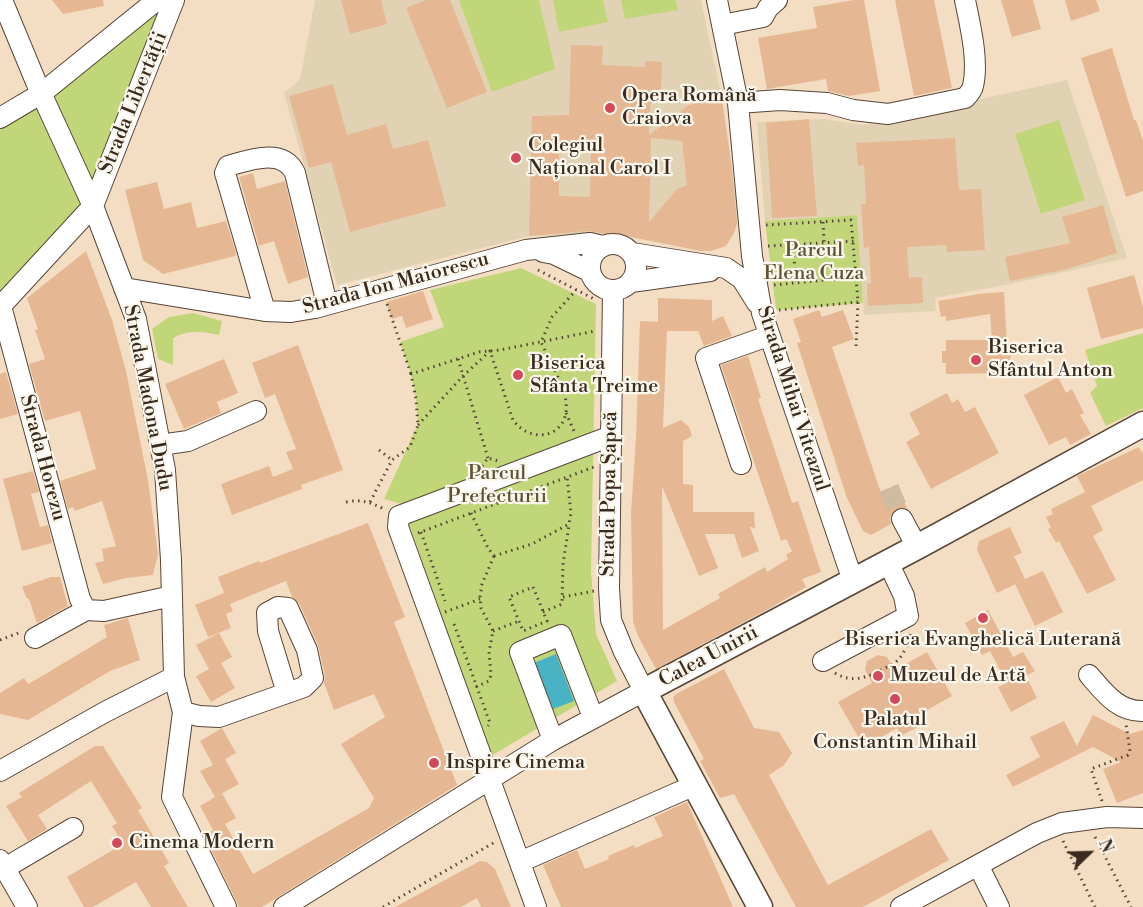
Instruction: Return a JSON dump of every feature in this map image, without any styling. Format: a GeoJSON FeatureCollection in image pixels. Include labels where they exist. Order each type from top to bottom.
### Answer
{"type":"FeatureCollection","features":[{"type":"Feature","properties":{"kind":"main road","name":"Calea Unirii"},"geometry":{"type":"LineString","coordinates":[[644,691],[917,548],[1143,424]]}},
{"type":"Feature","properties":{"kind":"main road"},"geometry":{"type":"LineString","coordinates":[[644,691],[760,907]]}},
{"type":"Feature","properties":{"kind":"street","name":"Strada Madona Dudu"},"geometry":{"type":"LineString","coordinates":[[2,0],[93,206],[136,319],[165,470],[174,677],[183,712]]}},
{"type":"Feature","properties":{"kind":"street"},"geometry":{"type":"LineString","coordinates":[[0,118],[42,93],[157,0]]}},
{"type":"Feature","properties":{"kind":"street","name":"Strada Libertății"},"geometry":{"type":"LineString","coordinates":[[93,206],[174,0]]}},
{"type":"Feature","properties":{"kind":"street","name":"Strada Mihai Viteazul"},"geometry":{"type":"LineString","coordinates":[[717,0],[738,104],[752,251],[762,313],[853,581]]}},
{"type":"Feature","properties":{"kind":"street"},"geometry":{"type":"LineString","coordinates":[[722,25],[763,17],[768,8],[777,0]]}},
{"type":"Feature","properties":{"kind":"street"},"geometry":{"type":"LineString","coordinates":[[738,104],[780,100],[827,103],[853,110],[888,114],[965,98],[973,88],[975,69],[972,34],[965,0]]}},
{"type":"Feature","properties":{"kind":"street"},"geometry":{"type":"LineString","coordinates":[[265,311],[225,173],[228,166],[261,156],[268,156],[292,166],[327,304]]}},
{"type":"Feature","properties":{"kind":"street"},"geometry":{"type":"LineString","coordinates":[[0,307],[93,206]]}},
{"type":"Feature","properties":{"kind":"street","name":"Strada Ion Maiorescu"},"geometry":{"type":"LineString","coordinates":[[124,288],[265,311],[291,312],[523,251],[590,243],[602,246]]}},
{"type":"Feature","properties":{"kind":"street"},"geometry":{"type":"LineString","coordinates":[[632,253],[636,268],[631,282],[626,287],[606,296],[589,271],[591,256],[602,246],[612,243],[623,246],[632,253],[726,268],[742,279],[755,297],[762,313]]}},
{"type":"Feature","properties":{"kind":"street","name":"Strada Ion Maiorescu"},"geometry":{"type":"LineString","coordinates":[[523,251],[554,254],[582,265],[589,271]]}},
{"type":"Feature","properties":{"kind":"street"},"geometry":{"type":"LineString","coordinates":[[631,282],[726,268],[752,251]]}},
{"type":"Feature","properties":{"kind":"street","name":"Strada Popa Șapcă"},"geometry":{"type":"LineString","coordinates":[[606,296],[603,439],[611,620],[644,691]]}},
{"type":"Feature","properties":{"kind":"street","name":"Strada Horezu"},"geometry":{"type":"LineString","coordinates":[[0,307],[80,599],[86,610]]}},
{"type":"Feature","properties":{"kind":"street"},"geometry":{"type":"LineString","coordinates":[[741,464],[706,358],[768,336]]}},
{"type":"Feature","properties":{"kind":"street"},"geometry":{"type":"LineString","coordinates":[[160,445],[188,441],[256,411]]}},
{"type":"Feature","properties":{"kind":"street"},"geometry":{"type":"LineString","coordinates":[[536,907],[402,539],[398,527],[399,516],[603,439]]}},
{"type":"Feature","properties":{"kind":"street"},"geometry":{"type":"LineString","coordinates":[[902,519],[917,548]]}},
{"type":"Feature","properties":{"kind":"street"},"geometry":{"type":"LineString","coordinates":[[823,661],[908,616],[904,596],[888,562]]}},
{"type":"Feature","properties":{"kind":"street"},"geometry":{"type":"LineString","coordinates":[[35,638],[86,610],[104,611],[172,596]]}},
{"type":"Feature","properties":{"kind":"street"},"geometry":{"type":"LineString","coordinates":[[553,740],[520,652],[561,635],[593,717]]}},
{"type":"Feature","properties":{"kind":"street"},"geometry":{"type":"LineString","coordinates":[[1089,675],[1113,702],[1137,711]]}},
{"type":"Feature","properties":{"kind":"street"},"geometry":{"type":"LineString","coordinates":[[0,771],[105,712],[174,677]]}},
{"type":"Feature","properties":{"kind":"street","name":"Calea Unirii"},"geometry":{"type":"LineString","coordinates":[[284,907],[553,740],[644,691]]}},
{"type":"Feature","properties":{"kind":"street"},"geometry":{"type":"LineString","coordinates":[[226,907],[172,797],[183,712],[219,717],[287,693]]}},
{"type":"Feature","properties":{"kind":"street"},"geometry":{"type":"LineString","coordinates":[[520,862],[695,785]]}},
{"type":"Feature","properties":{"kind":"street"},"geometry":{"type":"LineString","coordinates":[[901,907],[1037,833],[1055,826],[1107,817],[1143,818]]}},
{"type":"Feature","properties":{"kind":"street"},"geometry":{"type":"LineString","coordinates":[[27,907],[2,864],[73,828]]}},
{"type":"Feature","properties":{"kind":"street"},"geometry":{"type":"LineString","coordinates":[[978,865],[999,907]]}},
{"type":"Feature","properties":{"kind":"path"},"geometry":{"type":"LineString","coordinates":[[766,225],[851,220],[858,302],[856,347]]}},
{"type":"Feature","properties":{"kind":"path"},"geometry":{"type":"LineString","coordinates":[[823,222],[824,242]]}},
{"type":"Feature","properties":{"kind":"path"},"geometry":{"type":"LineString","coordinates":[[752,251],[792,244],[854,241]]}},
{"type":"Feature","properties":{"kind":"path"},"geometry":{"type":"LineString","coordinates":[[792,244],[797,283]]}},
{"type":"Feature","properties":{"kind":"path"},"geometry":{"type":"LineString","coordinates":[[523,251],[533,267],[576,290],[606,296]]}},
{"type":"Feature","properties":{"kind":"path"},"geometry":{"type":"LineString","coordinates":[[773,285],[856,277]]}},
{"type":"Feature","properties":{"kind":"path"},"geometry":{"type":"LineString","coordinates":[[370,502],[392,460],[410,447],[418,424],[411,374],[383,289]]}},
{"type":"Feature","properties":{"kind":"path"},"geometry":{"type":"LineString","coordinates":[[490,351],[513,420],[519,429],[526,434],[544,436],[558,428],[566,413],[566,397],[541,342],[552,317],[576,290]]}},
{"type":"Feature","properties":{"kind":"path"},"geometry":{"type":"LineString","coordinates":[[762,313],[858,302]]}},
{"type":"Feature","properties":{"kind":"path"},"geometry":{"type":"LineString","coordinates":[[411,374],[478,352],[598,330]]}},
{"type":"Feature","properties":{"kind":"path"},"geometry":{"type":"LineString","coordinates":[[418,424],[490,351]]}},
{"type":"Feature","properties":{"kind":"path"},"geometry":{"type":"LineString","coordinates":[[458,359],[488,458]]}},
{"type":"Feature","properties":{"kind":"path"},"geometry":{"type":"LineString","coordinates":[[402,539],[595,466],[603,439]]}},
{"type":"Feature","properties":{"kind":"path"},"geometry":{"type":"LineString","coordinates":[[380,450],[392,460]]}},
{"type":"Feature","properties":{"kind":"path"},"geometry":{"type":"LineString","coordinates":[[543,612],[562,604],[562,564],[571,513],[567,477]]}},
{"type":"Feature","properties":{"kind":"path"},"geometry":{"type":"LineString","coordinates":[[346,502],[357,500],[370,502],[399,516]]}},
{"type":"Feature","properties":{"kind":"path"},"geometry":{"type":"LineString","coordinates":[[471,513],[494,556]]}},
{"type":"Feature","properties":{"kind":"path"},"geometry":{"type":"LineString","coordinates":[[458,694],[489,681],[491,675],[489,652],[493,631],[481,608],[480,599],[482,584],[494,556],[532,544],[569,524]]}},
{"type":"Feature","properties":{"kind":"path"},"geometry":{"type":"LineString","coordinates":[[533,587],[547,621],[523,631],[519,621],[509,597],[533,587]]}},
{"type":"Feature","properties":{"kind":"path"},"geometry":{"type":"LineString","coordinates":[[563,597],[609,588]]}},
{"type":"Feature","properties":{"kind":"path"},"geometry":{"type":"LineString","coordinates":[[430,617],[480,599]]}},
{"type":"Feature","properties":{"kind":"path"},"geometry":{"type":"LineString","coordinates":[[823,661],[836,675],[859,680],[869,677],[897,661],[903,654],[911,635],[908,616]]}},
{"type":"Feature","properties":{"kind":"path"},"geometry":{"type":"LineString","coordinates":[[493,631],[519,621]]}},
{"type":"Feature","properties":{"kind":"path"},"geometry":{"type":"LineString","coordinates":[[1107,817],[1091,769],[1128,754],[1130,751],[1126,726],[1137,711]]}},
{"type":"Feature","properties":{"kind":"path"},"geometry":{"type":"LineString","coordinates":[[1086,819],[1131,907]]}},
{"type":"Feature","properties":{"kind":"path"},"geometry":{"type":"LineString","coordinates":[[1055,826],[1095,907]]}},
{"type":"Feature","properties":{"kind":"path"},"geometry":{"type":"LineString","coordinates":[[383,907],[510,834]]}},
{"type":"Feature","properties":{"kind":"shaded area","name":"Colegiul Național Carol I"},"geometry":{"type":"Polygon","coordinates":[[[315,0],[701,0],[722,99],[739,217],[734,233],[726,246],[711,251],[616,234],[529,236],[337,285],[284,93],[300,80],[315,0]]]}},
{"type":"Feature","properties":{"kind":"shaded area"},"geometry":{"type":"Polygon","coordinates":[[[1067,80],[1127,258],[935,298],[936,311],[864,315],[857,215],[765,221],[757,122],[824,119],[863,125],[1067,80]]]}},
{"type":"Feature","properties":{"kind":"green space"},"geometry":{"type":"Polygon","coordinates":[[[167,0],[102,183],[0,306],[0,120],[167,0]]]}},
{"type":"Feature","properties":{"kind":"green space"},"geometry":{"type":"Polygon","coordinates":[[[459,0],[539,0],[555,69],[492,92],[459,0]]]}},
{"type":"Feature","properties":{"kind":"green space"},"geometry":{"type":"Polygon","coordinates":[[[553,0],[603,0],[608,22],[559,32],[553,0]]]}},
{"type":"Feature","properties":{"kind":"green space"},"geometry":{"type":"Polygon","coordinates":[[[621,0],[676,0],[678,10],[625,19],[621,0]]]}},
{"type":"Feature","properties":{"kind":"green space"},"geometry":{"type":"Polygon","coordinates":[[[1059,120],[1085,200],[1041,214],[1015,134],[1059,120]]]}},
{"type":"Feature","properties":{"kind":"green space","name":"Parcul Elena Cuza"},"geometry":{"type":"Polygon","coordinates":[[[857,215],[863,303],[776,310],[765,221],[857,215]]]}},
{"type":"Feature","properties":{"kind":"green space","name":"Parcul Prefecturii"},"geometry":{"type":"Polygon","coordinates":[[[521,268],[596,304],[591,572],[596,634],[617,681],[491,756],[402,504],[384,499],[418,424],[411,374],[400,342],[444,327],[430,290],[521,268]]]}},
{"type":"Feature","properties":{"kind":"green space"},"geometry":{"type":"Polygon","coordinates":[[[193,313],[222,321],[219,335],[196,332],[178,336],[173,339],[173,365],[158,359],[152,329],[169,317],[193,313]]]}},
{"type":"Feature","properties":{"kind":"green space"},"geometry":{"type":"Polygon","coordinates":[[[1143,333],[1143,408],[1106,426],[1090,393],[1097,386],[1085,350],[1143,333]]]}},
{"type":"Feature","properties":{"kind":"water"},"geometry":{"type":"Polygon","coordinates":[[[556,654],[574,701],[553,709],[534,663],[556,654]]]}},
{"type":"Feature","properties":{"kind":"building"},"geometry":{"type":"Polygon","coordinates":[[[52,0],[103,0],[104,6],[63,14],[52,0]]]}},
{"type":"Feature","properties":{"kind":"building"},"geometry":{"type":"Polygon","coordinates":[[[341,0],[381,0],[387,24],[350,34],[341,0]]]}},
{"type":"Feature","properties":{"kind":"building"},"geometry":{"type":"Polygon","coordinates":[[[426,0],[450,0],[487,92],[447,108],[406,8],[426,0]]]}},
{"type":"Feature","properties":{"kind":"building"},"geometry":{"type":"Polygon","coordinates":[[[864,0],[880,91],[849,96],[828,91],[826,79],[767,89],[758,38],[817,28],[813,7],[864,0]]]}},
{"type":"Feature","properties":{"kind":"building"},"geometry":{"type":"Polygon","coordinates":[[[895,0],[934,0],[952,88],[914,96],[895,0]]]}},
{"type":"Feature","properties":{"kind":"building"},"geometry":{"type":"Polygon","coordinates":[[[1001,0],[1033,0],[1041,29],[1012,37],[1001,0]]]}},
{"type":"Feature","properties":{"kind":"building"},"geometry":{"type":"Polygon","coordinates":[[[1065,0],[1096,0],[1100,11],[1071,21],[1065,0]]]}},
{"type":"Feature","properties":{"kind":"building"},"geometry":{"type":"Polygon","coordinates":[[[571,45],[603,46],[602,65],[645,67],[645,61],[662,62],[661,90],[651,90],[649,135],[689,105],[722,99],[737,223],[726,246],[711,251],[701,251],[589,231],[529,236],[532,116],[569,115],[571,45]],[[651,138],[649,222],[677,189],[687,185],[682,141],[651,138]],[[559,147],[559,196],[590,197],[591,148],[559,147]]]}},
{"type":"Feature","properties":{"kind":"building"},"geometry":{"type":"Polygon","coordinates":[[[1112,48],[1134,120],[1136,120],[1143,141],[1143,191],[1126,197],[1081,58],[1112,48]]]}},
{"type":"Feature","properties":{"kind":"building"},"geometry":{"type":"Polygon","coordinates":[[[333,84],[347,135],[386,124],[393,149],[428,140],[446,206],[350,232],[331,162],[309,168],[289,96],[333,84]]]}},
{"type":"Feature","properties":{"kind":"building"},"geometry":{"type":"Polygon","coordinates":[[[809,119],[817,216],[772,218],[766,123],[809,119]]]}},
{"type":"Feature","properties":{"kind":"building"},"geometry":{"type":"Polygon","coordinates":[[[955,138],[959,190],[981,189],[985,250],[947,252],[946,245],[907,247],[909,278],[922,277],[923,303],[868,306],[867,284],[871,283],[869,247],[864,248],[861,204],[866,204],[864,165],[858,166],[856,143],[955,138]]]}},
{"type":"Feature","properties":{"kind":"building"},"geometry":{"type":"Polygon","coordinates":[[[253,173],[257,189],[285,181],[308,277],[288,284],[274,241],[259,246],[239,177],[253,173]]]}},
{"type":"Feature","properties":{"kind":"building"},"geometry":{"type":"Polygon","coordinates":[[[157,182],[164,209],[191,202],[197,228],[226,221],[235,256],[163,274],[143,260],[125,190],[157,182]]]}},
{"type":"Feature","properties":{"kind":"building"},"geometry":{"type":"Polygon","coordinates":[[[1103,205],[1117,253],[1067,269],[1010,281],[1005,257],[1070,243],[1062,217],[1103,205]]]}},
{"type":"Feature","properties":{"kind":"building"},"geometry":{"type":"Polygon","coordinates":[[[86,251],[112,320],[126,371],[148,480],[158,554],[153,575],[126,578],[103,584],[95,563],[104,561],[102,549],[116,546],[102,501],[75,511],[73,507],[68,509],[60,481],[96,469],[80,411],[45,421],[29,364],[45,359],[27,298],[86,251]]]}},
{"type":"Feature","properties":{"kind":"building"},"geometry":{"type":"Polygon","coordinates":[[[1134,275],[1143,307],[1143,328],[1101,339],[1087,288],[1134,275]]]}},
{"type":"Feature","properties":{"kind":"building"},"geometry":{"type":"Polygon","coordinates":[[[423,291],[433,319],[406,328],[402,316],[392,319],[386,302],[423,291]]]}},
{"type":"Feature","properties":{"kind":"building"},"geometry":{"type":"Polygon","coordinates":[[[1004,292],[1007,346],[1011,356],[1007,369],[1001,373],[946,374],[946,363],[942,363],[942,351],[946,351],[946,340],[992,340],[990,314],[946,321],[946,316],[941,317],[938,301],[1004,292]]]}},
{"type":"Feature","properties":{"kind":"building"},"geometry":{"type":"Polygon","coordinates":[[[658,298],[712,300],[712,321],[723,316],[732,336],[704,346],[698,331],[667,331],[663,428],[681,420],[689,427],[692,436],[683,441],[683,484],[693,485],[693,512],[754,512],[755,528],[750,527],[759,551],[742,558],[734,534],[705,534],[718,568],[699,576],[662,486],[663,630],[720,598],[718,594],[765,567],[767,572],[788,559],[786,555],[792,551],[786,539],[781,541],[721,365],[748,356],[761,398],[758,399],[792,503],[798,501],[821,572],[802,579],[806,587],[772,607],[656,669],[633,622],[631,513],[640,321],[658,322],[658,298]]]}},
{"type":"Feature","properties":{"kind":"building"},"geometry":{"type":"Polygon","coordinates":[[[819,310],[822,317],[843,310],[854,339],[832,347],[881,493],[895,485],[907,508],[896,509],[890,518],[891,524],[871,535],[863,531],[847,498],[797,343],[801,342],[793,319],[819,310]]]}},
{"type":"Feature","properties":{"kind":"building"},"geometry":{"type":"Polygon","coordinates":[[[298,345],[343,470],[301,485],[302,489],[232,515],[221,484],[269,466],[273,477],[293,469],[286,452],[296,449],[275,394],[265,398],[252,363],[298,345]]]}},
{"type":"Feature","properties":{"kind":"building"},"geometry":{"type":"Polygon","coordinates":[[[224,359],[238,393],[217,402],[221,413],[184,429],[165,384],[224,359]]]}},
{"type":"Feature","properties":{"kind":"building"},"geometry":{"type":"Polygon","coordinates":[[[6,372],[18,414],[0,419],[0,374],[6,372]]]}},
{"type":"Feature","properties":{"kind":"building"},"geometry":{"type":"Polygon","coordinates":[[[1058,377],[1066,393],[1072,389],[1084,413],[1080,415],[1091,434],[1070,445],[1066,437],[1049,445],[1024,395],[1058,377]]]}},
{"type":"Feature","properties":{"kind":"building"},"geometry":{"type":"Polygon","coordinates":[[[947,393],[952,403],[958,399],[965,412],[975,407],[999,453],[931,489],[906,442],[920,434],[909,413],[947,393]]]}},
{"type":"Feature","properties":{"kind":"building"},"geometry":{"type":"Polygon","coordinates":[[[1139,447],[1143,454],[1143,480],[1091,506],[1103,530],[1093,536],[1116,580],[1087,594],[1059,541],[1056,543],[1048,529],[1051,528],[1046,517],[1053,514],[1051,509],[1085,492],[1077,476],[1139,447]]]}},
{"type":"Feature","properties":{"kind":"building"},"geometry":{"type":"Polygon","coordinates":[[[33,471],[39,492],[31,494],[40,527],[48,525],[52,543],[22,551],[3,479],[33,471]]]}},
{"type":"Feature","properties":{"kind":"building"},"geometry":{"type":"Polygon","coordinates":[[[368,523],[405,617],[394,622],[457,785],[262,907],[239,907],[204,835],[213,830],[200,806],[222,793],[236,818],[225,824],[253,874],[369,808],[374,798],[341,744],[385,717],[374,694],[334,710],[324,683],[325,675],[318,645],[286,581],[230,604],[233,611],[226,614],[231,628],[208,637],[195,605],[224,593],[218,577],[368,523]]]}},
{"type":"Feature","properties":{"kind":"building"},"geometry":{"type":"Polygon","coordinates":[[[1010,527],[1022,553],[1014,556],[1025,579],[1043,571],[1063,612],[1035,626],[1015,584],[997,593],[977,550],[979,541],[1010,527]]]}},
{"type":"Feature","properties":{"kind":"building"},"geometry":{"type":"Polygon","coordinates":[[[51,577],[60,577],[68,606],[37,623],[29,599],[22,587],[51,577]]]}},
{"type":"Feature","properties":{"kind":"building"},"geometry":{"type":"Polygon","coordinates":[[[988,610],[1013,657],[1023,652],[1035,671],[1026,676],[1037,698],[1011,712],[998,687],[1007,683],[990,651],[982,655],[965,623],[988,610]]]}},
{"type":"Feature","properties":{"kind":"building"},"geometry":{"type":"Polygon","coordinates":[[[128,618],[140,660],[110,671],[28,720],[0,714],[0,693],[24,678],[28,684],[42,676],[107,637],[104,625],[128,618]]]}},
{"type":"Feature","properties":{"kind":"building"},"geometry":{"type":"Polygon","coordinates":[[[219,633],[232,657],[221,663],[235,688],[211,702],[196,676],[209,669],[196,645],[219,633]]]}},
{"type":"Feature","properties":{"kind":"building","name":"Palatul Constantin Mihail"},"geometry":{"type":"Polygon","coordinates":[[[927,652],[952,696],[920,714],[925,723],[901,736],[897,728],[864,747],[838,702],[872,683],[865,670],[867,661],[878,655],[887,657],[895,670],[927,652]]]}},
{"type":"Feature","properties":{"kind":"building"},"geometry":{"type":"Polygon","coordinates":[[[724,669],[754,728],[779,732],[792,753],[784,765],[769,775],[828,885],[931,829],[949,860],[863,907],[796,907],[734,794],[720,798],[700,761],[704,759],[674,702],[673,697],[676,694],[724,669]]]}},
{"type":"Feature","properties":{"kind":"building"},"geometry":{"type":"Polygon","coordinates":[[[1093,715],[1130,734],[1143,730],[1143,793],[1117,803],[1103,769],[1121,762],[1093,747],[1013,787],[1006,775],[1040,757],[1030,737],[1064,721],[1077,746],[1093,715]]]}},
{"type":"Feature","properties":{"kind":"building"},"geometry":{"type":"Polygon","coordinates":[[[222,728],[236,753],[225,759],[239,784],[215,797],[200,771],[213,765],[200,741],[222,728]]]}},
{"type":"Feature","properties":{"kind":"building"},"geometry":{"type":"Polygon","coordinates":[[[95,746],[103,746],[142,808],[138,810],[169,863],[164,866],[188,907],[151,907],[136,882],[93,907],[84,907],[67,877],[123,844],[112,826],[117,823],[91,781],[38,815],[47,829],[28,841],[6,806],[22,797],[19,793],[95,746]]]}},
{"type":"Feature","properties":{"kind":"building"},"geometry":{"type":"Polygon","coordinates":[[[687,802],[733,907],[561,907],[543,865],[577,850],[585,869],[634,845],[635,848],[663,836],[654,817],[687,802]]]}},
{"type":"Feature","properties":{"kind":"building"},"geometry":{"type":"Polygon","coordinates":[[[480,861],[487,862],[495,869],[511,907],[481,907],[477,898],[461,907],[395,907],[480,861]]]}},
{"type":"Feature","properties":{"kind":"tunnel"},"geometry":{"type":"LineString","coordinates":[[889,488],[902,519]]}},
{"type":"Feature","properties":{"kind":"place","name":"Opera Română Craiova"},"geometry":{"type":"Point","coordinates":[610,108]}},
{"type":"Feature","properties":{"kind":"place","name":"Colegiul Național Carol I"},"geometry":{"type":"Point","coordinates":[516,158]}},
{"type":"Feature","properties":{"kind":"place","name":"Biserica Sfântul Anton"},"geometry":{"type":"Point","coordinates":[976,360]}},
{"type":"Feature","properties":{"kind":"place","name":"Biserica Sfânta Treime"},"geometry":{"type":"Point","coordinates":[518,375]}},
{"type":"Feature","properties":{"kind":"place","name":"Biserica Evanghelică Luterană"},"geometry":{"type":"Point","coordinates":[983,618]}},
{"type":"Feature","properties":{"kind":"place","name":"Muzeul de Artă"},"geometry":{"type":"Point","coordinates":[878,676]}},
{"type":"Feature","properties":{"kind":"place","name":"Palatul Constantin Mihail"},"geometry":{"type":"Point","coordinates":[895,699]}},
{"type":"Feature","properties":{"kind":"place","name":"Inspire Cinema"},"geometry":{"type":"Point","coordinates":[434,763]}},
{"type":"Feature","properties":{"kind":"place","name":"Cinema Modern"},"geometry":{"type":"Point","coordinates":[117,843]}}]}
